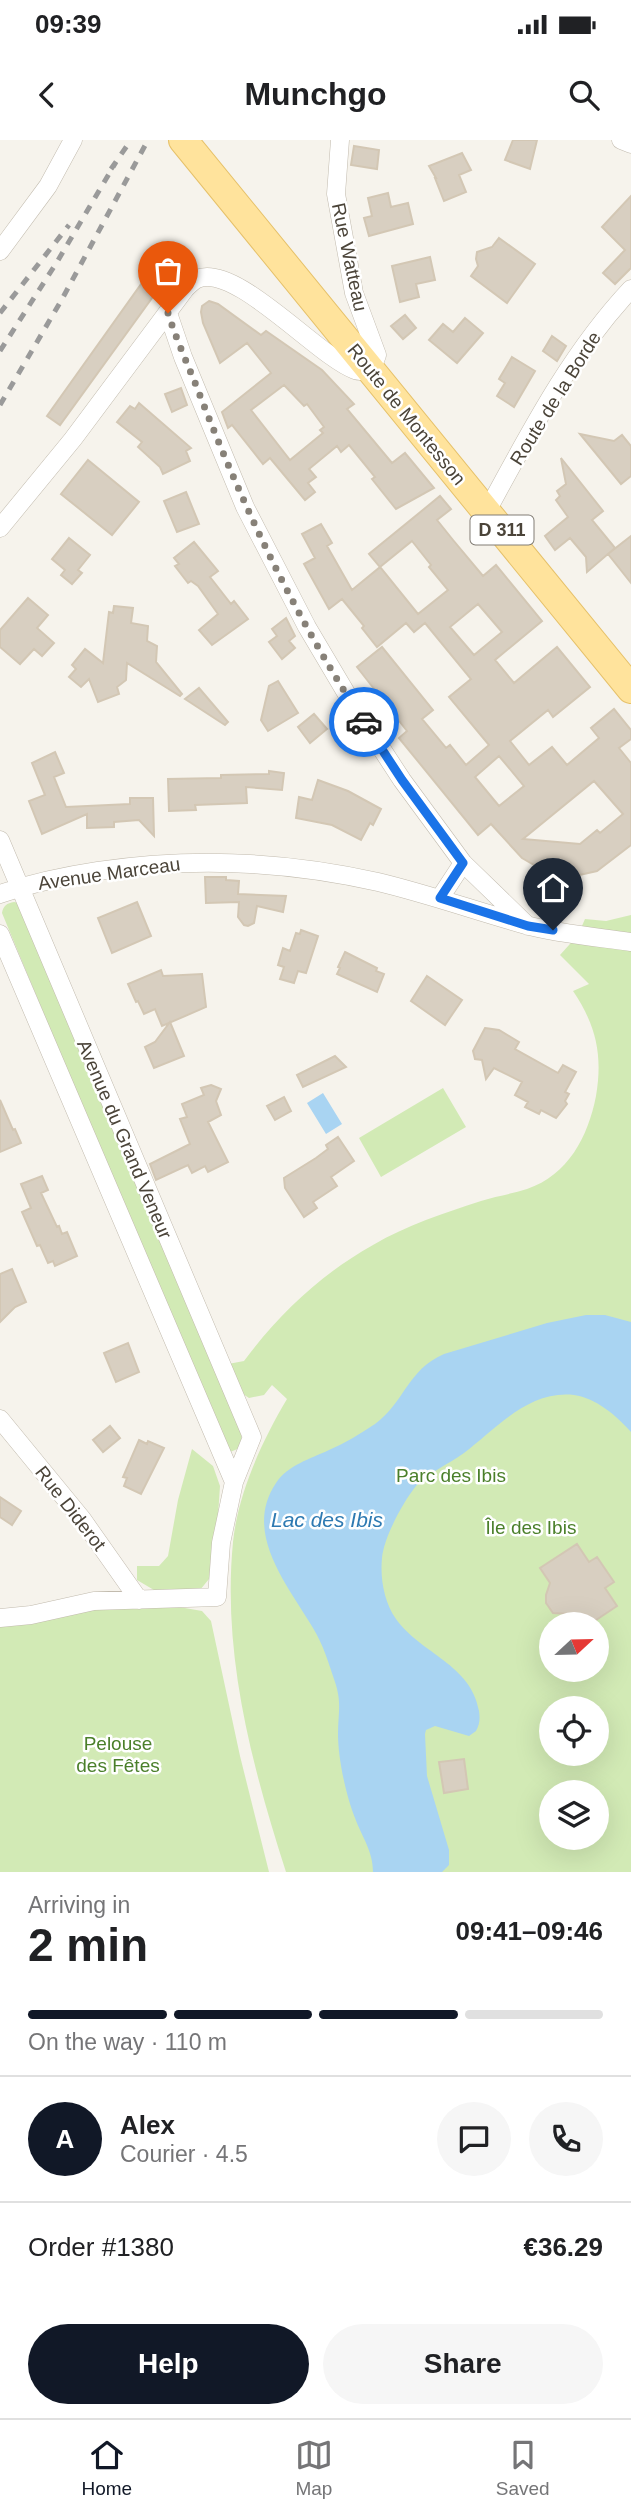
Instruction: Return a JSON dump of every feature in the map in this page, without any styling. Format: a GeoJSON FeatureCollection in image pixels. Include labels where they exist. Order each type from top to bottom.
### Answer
{"type":"FeatureCollection","features":[{"type":"Feature","properties":{"kind":"main road","name":"Route de Montesson"},"geometry":{"type":"LineString","coordinates":[[183,140],[631,689]]}},
{"type":"Feature","properties":{"kind":"street"},"geometry":{"type":"LineString","coordinates":[[0,251],[48,186],[74,140]]}},
{"type":"Feature","properties":{"kind":"street","name":"Rue Watteau"},"geometry":{"type":"LineString","coordinates":[[340,140],[336,194],[354,293],[377,355],[371,371]]}},
{"type":"Feature","properties":{"kind":"street"},"geometry":{"type":"LineString","coordinates":[[621,140],[631,144]]}},
{"type":"Feature","properties":{"kind":"street"},"geometry":{"type":"LineString","coordinates":[[0,528],[73,439],[185,289],[198,278],[220,277],[239,286],[338,360],[356,371],[371,371]]}},
{"type":"Feature","properties":{"kind":"street","name":"Route de la Borde"},"geometry":{"type":"LineString","coordinates":[[487,511],[534,423],[577,356],[631,289]]}},
{"type":"Feature","properties":{"kind":"street"},"geometry":{"type":"LineString","coordinates":[[168,313],[225,460],[271,561],[355,708],[402,780],[463,863],[528,926]]}},
{"type":"Feature","properties":{"kind":"street","name":"Avenue du Grand Veneur"},"geometry":{"type":"LineString","coordinates":[[0,840],[252,1437],[234,1482]]}},
{"type":"Feature","properties":{"kind":"street","name":"Avenue Marceau"},"geometry":{"type":"LineString","coordinates":[[0,894],[69,876],[132,866],[223,862],[323,870],[440,898],[528,926],[631,942]]}},
{"type":"Feature","properties":{"kind":"street"},"geometry":{"type":"LineString","coordinates":[[440,898],[463,863]]}},
{"type":"Feature","properties":{"kind":"street","name":"Avenue du Grand Veneur"},"geometry":{"type":"LineString","coordinates":[[0,934],[234,1482]]}},
{"type":"Feature","properties":{"kind":"street","name":"Rue Diderot"},"geometry":{"type":"LineString","coordinates":[[0,1419],[82,1519],[139,1600]]}},
{"type":"Feature","properties":{"kind":"street"},"geometry":{"type":"LineString","coordinates":[[0,1618],[31,1615],[94,1601],[217,1597],[221,1543],[234,1482]]}},
{"type":"Feature","properties":{"kind":"green space"},"geometry":{"type":"Polygon","coordinates":[[[20,903],[241,1432],[240,1448],[230,1452],[224,1448],[2,913],[6,905],[20,903]]]}},
{"type":"Feature","properties":{"kind":"green space","name":"Parc des Ibis"},"geometry":{"type":"Polygon","coordinates":[[[631,915],[631,1872],[286,1872],[251,1751],[243,1710],[232,1626],[231,1584],[233,1542],[240,1505],[260,1450],[287,1399],[272,1385],[264,1395],[249,1398],[243,1394],[228,1364],[244,1361],[286,1311],[354,1256],[399,1231],[487,1199],[541,1183],[574,1153],[588,1126],[596,1096],[599,1067],[592,1028],[573,991],[589,984],[560,955],[578,935],[585,919],[606,921],[631,915]]]}},
{"type":"Feature","properties":{"kind":"green space"},"geometry":{"type":"Polygon","coordinates":[[[443,1088],[466,1127],[381,1177],[359,1138],[443,1088]]]}},
{"type":"Feature","properties":{"kind":"green space"},"geometry":{"type":"Polygon","coordinates":[[[192,1449],[213,1466],[220,1486],[215,1561],[209,1579],[200,1590],[159,1593],[137,1580],[137,1566],[159,1566],[168,1556],[178,1500],[192,1449]]]}},
{"type":"Feature","properties":{"kind":"green space","name":"Pelouse des Fêtes"},"geometry":{"type":"Polygon","coordinates":[[[139,1600],[202,1611],[211,1621],[240,1756],[269,1872],[0,1872],[0,1618],[139,1600]]]}},
{"type":"Feature","properties":{"kind":"water"},"geometry":{"type":"Polygon","coordinates":[[[323,1093],[342,1124],[326,1134],[307,1103],[323,1093]]]}},
{"type":"Feature","properties":{"kind":"water","name":"Lac des Ibis"},"geometry":{"type":"Polygon","coordinates":[[[586,1315],[605,1315],[631,1322],[631,1432],[606,1409],[582,1397],[557,1395],[527,1405],[464,1453],[421,1481],[400,1510],[386,1540],[382,1574],[386,1598],[392,1612],[406,1631],[456,1670],[466,1682],[474,1695],[480,1719],[476,1731],[469,1736],[435,1726],[426,1730],[425,1734],[427,1776],[449,1850],[449,1865],[442,1872],[373,1872],[369,1851],[352,1809],[343,1777],[338,1744],[337,1689],[320,1641],[273,1559],[266,1540],[264,1521],[267,1502],[276,1483],[287,1472],[375,1424],[393,1406],[414,1377],[432,1361],[444,1354],[547,1323],[586,1315]]]}},
{"type":"Feature","properties":{"kind":"building"},"geometry":{"type":"Polygon","coordinates":[[[513,140],[537,140],[530,169],[505,160],[513,140]]]}},
{"type":"Feature","properties":{"kind":"building"},"geometry":{"type":"Polygon","coordinates":[[[354,146],[379,150],[377,169],[351,165],[354,146]]]}},
{"type":"Feature","properties":{"kind":"building"},"geometry":{"type":"Polygon","coordinates":[[[462,153],[471,170],[459,175],[466,192],[444,201],[429,166],[462,153]]]}},
{"type":"Feature","properties":{"kind":"building"},"geometry":{"type":"Polygon","coordinates":[[[388,193],[391,207],[408,203],[413,224],[369,236],[364,218],[372,216],[368,198],[388,193]]]}},
{"type":"Feature","properties":{"kind":"building"},"geometry":{"type":"Polygon","coordinates":[[[631,196],[631,268],[615,284],[603,273],[625,250],[602,227],[631,196]]]}},
{"type":"Feature","properties":{"kind":"building"},"geometry":{"type":"Polygon","coordinates":[[[499,238],[535,264],[507,303],[471,276],[478,266],[477,252],[492,247],[499,238]]]}},
{"type":"Feature","properties":{"kind":"building"},"geometry":{"type":"Polygon","coordinates":[[[430,257],[435,280],[416,284],[419,297],[400,302],[392,266],[430,257]]]}},
{"type":"Feature","properties":{"kind":"building"},"geometry":{"type":"Polygon","coordinates":[[[159,259],[173,269],[60,425],[47,416],[159,259]]]}},
{"type":"Feature","properties":{"kind":"building"},"geometry":{"type":"Polygon","coordinates":[[[209,301],[218,304],[261,335],[266,331],[322,370],[354,404],[347,409],[392,463],[405,453],[434,488],[396,509],[349,445],[341,452],[337,446],[309,469],[316,477],[308,483],[315,492],[305,500],[270,458],[263,464],[232,425],[228,428],[222,412],[271,373],[247,343],[220,363],[203,323],[202,306],[209,301]],[[284,385],[251,410],[290,460],[323,433],[320,430],[324,427],[307,404],[304,406],[284,385]]]}},
{"type":"Feature","properties":{"kind":"building"},"geometry":{"type":"Polygon","coordinates":[[[405,315],[416,328],[403,339],[391,326],[405,315]]]}},
{"type":"Feature","properties":{"kind":"building"},"geometry":{"type":"Polygon","coordinates":[[[465,318],[483,333],[457,363],[429,340],[443,324],[453,332],[465,318]]]}},
{"type":"Feature","properties":{"kind":"building"},"geometry":{"type":"Polygon","coordinates":[[[552,336],[566,346],[557,361],[543,351],[552,336]]]}},
{"type":"Feature","properties":{"kind":"building"},"geometry":{"type":"Polygon","coordinates":[[[512,357],[535,371],[514,407],[497,396],[505,383],[499,379],[512,357]]]}},
{"type":"Feature","properties":{"kind":"building"},"geometry":{"type":"Polygon","coordinates":[[[181,388],[187,405],[172,412],[165,394],[181,388]]]}},
{"type":"Feature","properties":{"kind":"building"},"geometry":{"type":"Polygon","coordinates":[[[139,403],[191,448],[186,451],[190,461],[163,474],[160,467],[138,447],[142,442],[117,422],[130,406],[135,409],[139,403]]]}},
{"type":"Feature","properties":{"kind":"building"},"geometry":{"type":"Polygon","coordinates":[[[580,434],[614,441],[622,435],[631,446],[631,476],[621,484],[580,434]]]}},
{"type":"Feature","properties":{"kind":"building"},"geometry":{"type":"Polygon","coordinates":[[[561,458],[603,511],[592,520],[615,548],[587,572],[586,557],[570,538],[555,550],[545,536],[568,517],[556,500],[560,496],[557,491],[566,484],[561,458]]]}},
{"type":"Feature","properties":{"kind":"building"},"geometry":{"type":"Polygon","coordinates":[[[88,460],[139,502],[112,535],[61,494],[88,460]]]}},
{"type":"Feature","properties":{"kind":"building"},"geometry":{"type":"Polygon","coordinates":[[[186,492],[199,524],[177,532],[164,501],[186,492]]]}},
{"type":"Feature","properties":{"kind":"building"},"geometry":{"type":"Polygon","coordinates":[[[440,496],[451,509],[437,520],[453,540],[483,576],[496,565],[542,621],[495,660],[514,683],[557,647],[590,687],[553,717],[548,710],[510,741],[529,765],[552,747],[567,765],[599,738],[591,728],[614,709],[631,730],[631,739],[619,748],[631,763],[631,845],[597,871],[575,876],[548,873],[522,858],[491,824],[478,835],[399,738],[407,731],[357,667],[382,647],[433,710],[422,719],[446,748],[450,745],[466,765],[489,745],[449,697],[471,679],[425,623],[414,632],[406,623],[377,647],[342,599],[329,609],[304,564],[315,558],[302,534],[321,524],[332,543],[327,546],[352,590],[380,567],[369,554],[440,496]],[[412,541],[380,567],[418,614],[448,590],[412,541]],[[478,604],[450,627],[474,655],[502,632],[478,604]],[[499,756],[475,777],[499,806],[524,786],[499,756]],[[594,781],[523,839],[580,844],[597,830],[600,833],[623,814],[594,781]]]}},
{"type":"Feature","properties":{"kind":"building"},"geometry":{"type":"Polygon","coordinates":[[[631,536],[631,583],[608,554],[631,536]]]}},
{"type":"Feature","properties":{"kind":"building"},"geometry":{"type":"Polygon","coordinates":[[[69,538],[90,555],[78,570],[82,573],[72,584],[61,575],[65,570],[52,559],[69,538]]]}},
{"type":"Feature","properties":{"kind":"building"},"geometry":{"type":"Polygon","coordinates":[[[194,542],[218,571],[210,577],[231,604],[234,601],[248,619],[212,645],[199,630],[218,614],[198,586],[191,581],[188,583],[175,566],[179,564],[174,558],[194,542]]]}},
{"type":"Feature","properties":{"kind":"building"},"geometry":{"type":"Polygon","coordinates":[[[28,598],[48,615],[37,628],[54,643],[42,656],[34,649],[20,664],[0,647],[0,630],[28,598]]]}},
{"type":"Feature","properties":{"kind":"building"},"geometry":{"type":"Polygon","coordinates":[[[114,606],[133,608],[131,623],[148,626],[147,641],[157,646],[156,662],[182,694],[180,696],[127,663],[126,680],[117,687],[119,694],[98,702],[89,679],[81,687],[69,677],[76,669],[72,665],[85,649],[103,663],[109,612],[113,613],[114,606]]]}},
{"type":"Feature","properties":{"kind":"building"},"geometry":{"type":"Polygon","coordinates":[[[286,618],[295,636],[289,641],[295,648],[282,659],[269,642],[277,636],[272,629],[286,618]]]}},
{"type":"Feature","properties":{"kind":"building"},"geometry":{"type":"Polygon","coordinates":[[[278,681],[298,713],[268,731],[261,720],[269,686],[278,681]]]}},
{"type":"Feature","properties":{"kind":"building"},"geometry":{"type":"Polygon","coordinates":[[[199,688],[228,722],[225,725],[185,699],[199,688]]]}},
{"type":"Feature","properties":{"kind":"building"},"geometry":{"type":"Polygon","coordinates":[[[314,714],[327,729],[310,743],[298,727],[314,714]]]}},
{"type":"Feature","properties":{"kind":"building"},"geometry":{"type":"Polygon","coordinates":[[[55,752],[64,773],[54,777],[66,807],[130,804],[130,798],[153,798],[154,836],[139,820],[114,822],[114,827],[87,828],[87,814],[42,834],[29,801],[45,795],[32,763],[55,752]]]}},
{"type":"Feature","properties":{"kind":"building"},"geometry":{"type":"Polygon","coordinates":[[[269,771],[284,773],[282,790],[246,787],[247,803],[195,805],[196,810],[169,811],[168,779],[221,778],[221,775],[269,774],[269,771]]]}},
{"type":"Feature","properties":{"kind":"building"},"geometry":{"type":"Polygon","coordinates":[[[318,780],[348,791],[381,809],[361,840],[332,825],[296,818],[299,797],[312,800],[318,780]]]}},
{"type":"Feature","properties":{"kind":"building"},"geometry":{"type":"Polygon","coordinates":[[[205,877],[226,877],[226,880],[239,881],[238,894],[286,896],[283,912],[257,906],[254,923],[244,925],[238,917],[239,902],[206,903],[205,877]]]}},
{"type":"Feature","properties":{"kind":"building"},"geometry":{"type":"Polygon","coordinates":[[[137,902],[151,936],[112,953],[98,918],[137,902]]]}},
{"type":"Feature","properties":{"kind":"building"},"geometry":{"type":"Polygon","coordinates":[[[301,930],[318,936],[306,973],[298,971],[294,983],[280,979],[284,967],[278,965],[283,948],[290,951],[296,933],[300,934],[301,930]]]}},
{"type":"Feature","properties":{"kind":"building"},"geometry":{"type":"Polygon","coordinates":[[[345,952],[384,974],[377,992],[337,974],[345,952]]]}},
{"type":"Feature","properties":{"kind":"building"},"geometry":{"type":"Polygon","coordinates":[[[161,970],[163,976],[202,974],[206,1007],[162,1026],[155,1009],[144,1014],[128,984],[161,970]]]}},
{"type":"Feature","properties":{"kind":"building"},"geometry":{"type":"Polygon","coordinates":[[[427,976],[462,1000],[445,1025],[411,1001],[427,976]]]}},
{"type":"Feature","properties":{"kind":"building"},"geometry":{"type":"Polygon","coordinates":[[[170,1022],[184,1056],[154,1068],[145,1047],[155,1042],[170,1022]]]}},
{"type":"Feature","properties":{"kind":"building"},"geometry":{"type":"Polygon","coordinates":[[[485,1028],[499,1030],[519,1042],[515,1049],[558,1073],[563,1065],[576,1072],[565,1092],[569,1094],[565,1101],[567,1104],[556,1118],[541,1110],[539,1114],[525,1107],[528,1102],[515,1095],[522,1082],[494,1068],[486,1079],[482,1060],[475,1059],[473,1051],[485,1028]]]}},
{"type":"Feature","properties":{"kind":"building"},"geometry":{"type":"Polygon","coordinates":[[[335,1056],[346,1067],[303,1087],[297,1075],[335,1056]]]}},
{"type":"Feature","properties":{"kind":"building"},"geometry":{"type":"Polygon","coordinates":[[[211,1085],[221,1089],[216,1101],[221,1115],[208,1122],[228,1162],[208,1172],[205,1166],[192,1173],[188,1165],[156,1180],[150,1164],[190,1144],[180,1119],[187,1117],[182,1104],[204,1095],[201,1088],[211,1085]]]}},
{"type":"Feature","properties":{"kind":"building"},"geometry":{"type":"Polygon","coordinates":[[[284,1097],[291,1111],[275,1120],[267,1106],[284,1097]]]}},
{"type":"Feature","properties":{"kind":"building"},"geometry":{"type":"Polygon","coordinates":[[[0,1100],[21,1143],[0,1152],[0,1100]]]}},
{"type":"Feature","properties":{"kind":"building"},"geometry":{"type":"Polygon","coordinates":[[[338,1137],[354,1161],[331,1177],[337,1186],[313,1202],[317,1208],[304,1217],[285,1188],[284,1178],[328,1149],[326,1145],[338,1137]]]}},
{"type":"Feature","properties":{"kind":"building"},"geometry":{"type":"Polygon","coordinates":[[[42,1176],[48,1190],[41,1193],[57,1227],[59,1226],[62,1234],[67,1232],[77,1256],[55,1266],[53,1261],[48,1263],[40,1245],[37,1246],[22,1212],[31,1208],[21,1184],[42,1176]]]}},
{"type":"Feature","properties":{"kind":"building"},"geometry":{"type":"Polygon","coordinates":[[[12,1269],[26,1302],[15,1307],[0,1322],[0,1274],[12,1269]]]}},
{"type":"Feature","properties":{"kind":"building"},"geometry":{"type":"Polygon","coordinates":[[[128,1343],[139,1372],[116,1382],[104,1353],[128,1343]]]}},
{"type":"Feature","properties":{"kind":"building"},"geometry":{"type":"Polygon","coordinates":[[[110,1426],[120,1438],[103,1452],[93,1440],[110,1426]]]}},
{"type":"Feature","properties":{"kind":"building"},"geometry":{"type":"Polygon","coordinates":[[[139,1440],[164,1448],[141,1494],[124,1486],[127,1478],[123,1477],[139,1440]]]}},
{"type":"Feature","properties":{"kind":"building"},"geometry":{"type":"Polygon","coordinates":[[[0,1497],[21,1511],[12,1525],[0,1517],[0,1497]]]}},
{"type":"Feature","properties":{"kind":"building"},"geometry":{"type":"Polygon","coordinates":[[[577,1544],[589,1562],[597,1557],[614,1582],[605,1588],[617,1606],[608,1612],[552,1612],[546,1603],[550,1583],[540,1568],[577,1544]]]}},
{"type":"Feature","properties":{"kind":"building"},"geometry":{"type":"Polygon","coordinates":[[[464,1759],[468,1789],[444,1793],[439,1762],[464,1759]]]}},
{"type":"Feature","properties":{"kind":"railway"},"geometry":{"type":"LineString","coordinates":[[111,169],[131,140]]}},
{"type":"Feature","properties":{"kind":"railway"},"geometry":{"type":"LineString","coordinates":[[0,405],[61,301],[148,140]]}},
{"type":"Feature","properties":{"kind":"railway"},"geometry":{"type":"LineString","coordinates":[[0,351],[116,162]]}},
{"type":"Feature","properties":{"kind":"railway"},"geometry":{"type":"LineString","coordinates":[[0,313],[69,225]]}},
{"type":"Feature","properties":{"kind":"way so far"},"geometry":{"type":"LineString","coordinates":[[168,313],[183,357],[245,507],[307,627],[364,722]]}},
{"type":"Feature","properties":{"kind":"route"},"geometry":{"type":"LineString","coordinates":[[364,722],[402,780],[463,863],[440,898],[528,926],[553,930]]}},
{"type":"Feature","properties":{"kind":"park label","name":"Île des Ibis"},"geometry":{"type":"Point","coordinates":[531,1527]}}]}
